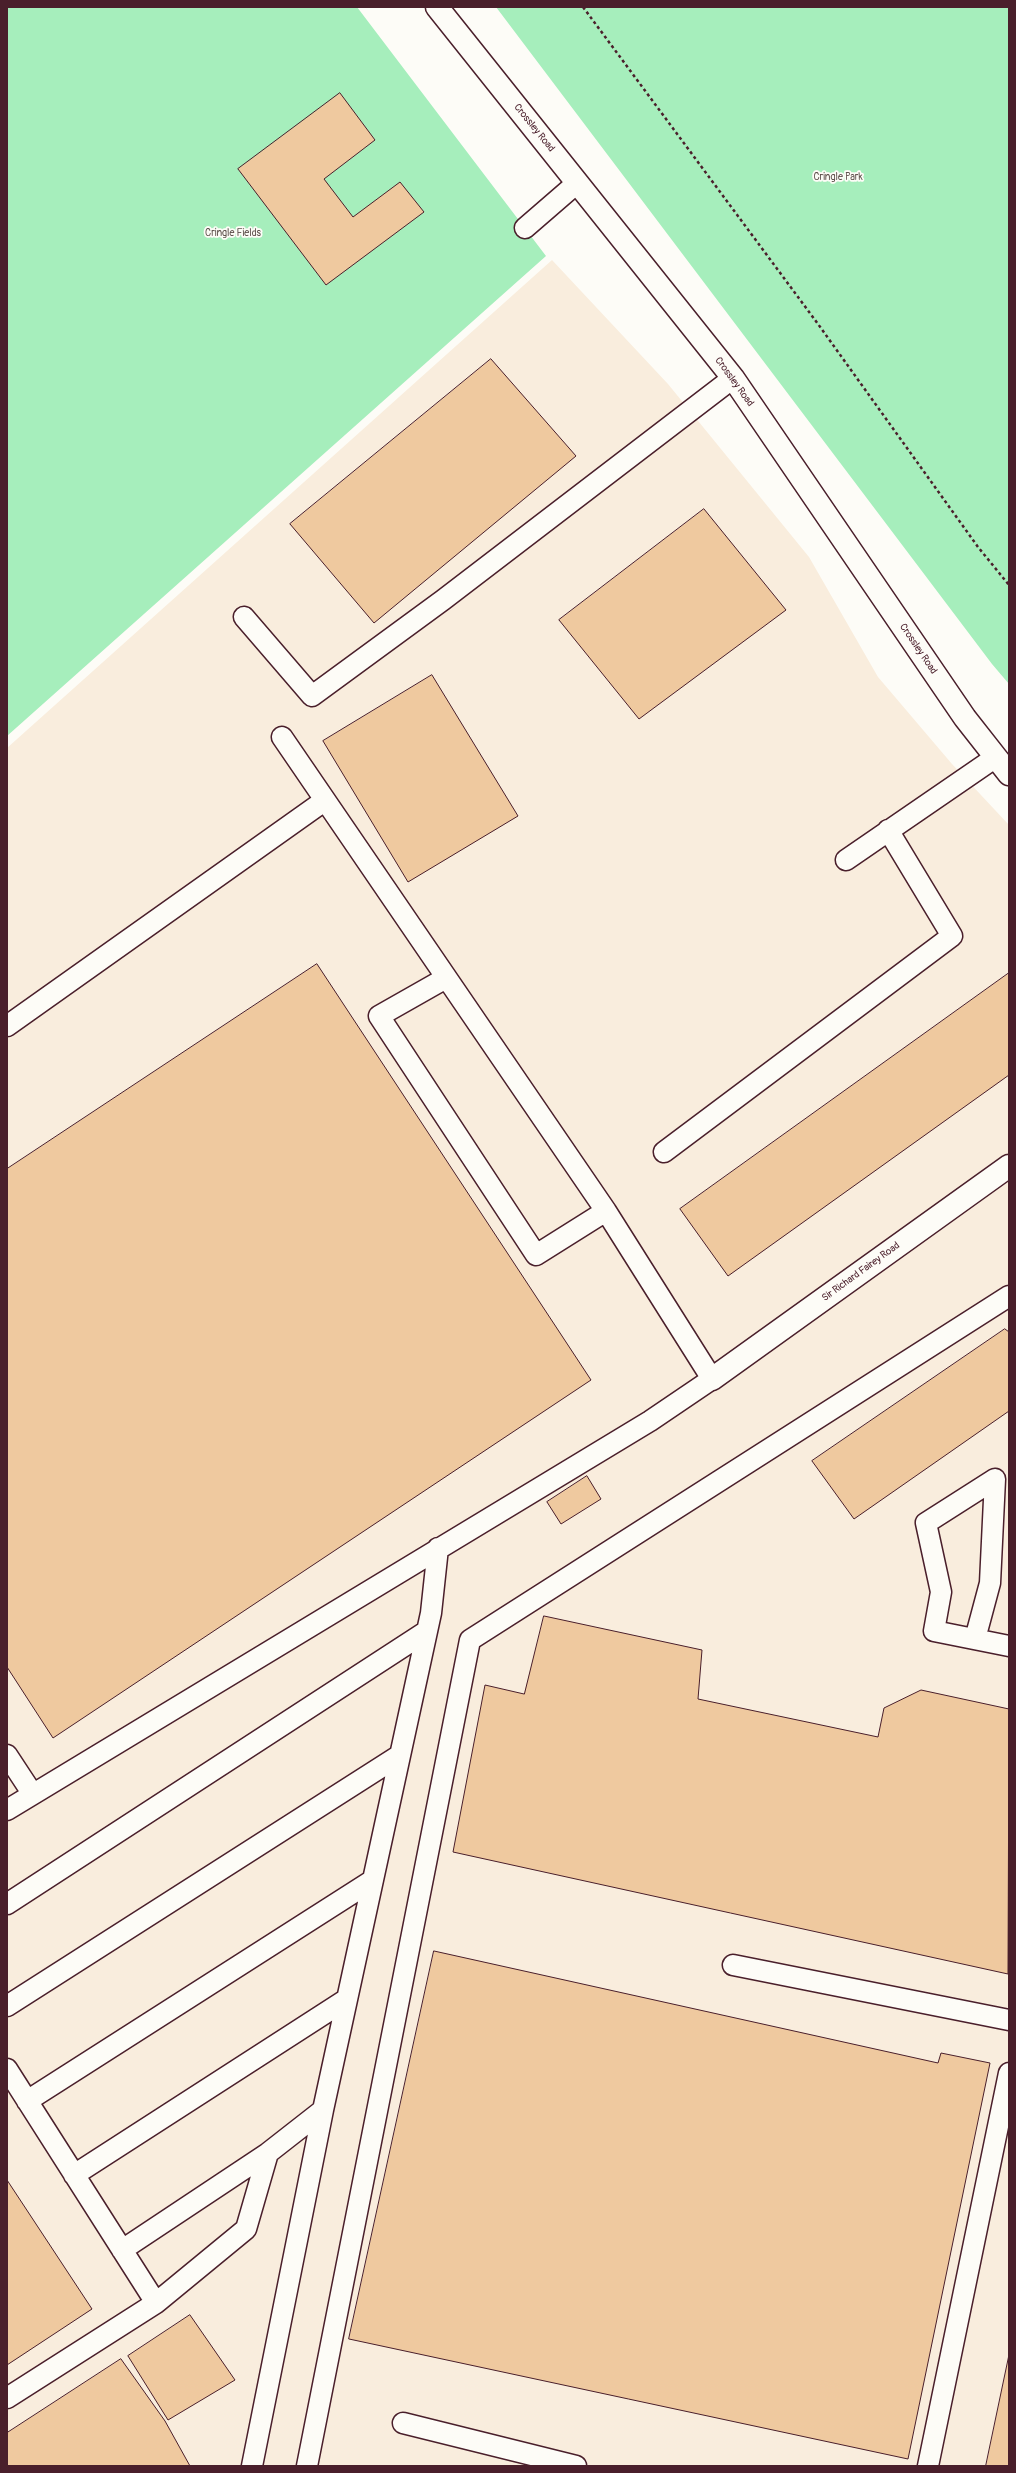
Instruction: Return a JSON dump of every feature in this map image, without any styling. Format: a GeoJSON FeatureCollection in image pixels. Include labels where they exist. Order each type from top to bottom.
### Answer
{"type":"FeatureCollection","features":[{"type":"Feature","properties":{"kind":"street","name":"Crossley Road"},"geometry":{"type":"LineString","coordinates":[[437,7],[733,378],[965,718],[1009,774]]}},
{"type":"Feature","properties":{"kind":"street","name":"Sir Richard Fairey Road"},"geometry":{"type":"LineString","coordinates":[[712,1379],[1009,1166]]}},
{"type":"Feature","properties":{"kind":"lane"},"geometry":{"type":"LineString","coordinates":[[525,228],[577,183]]}},
{"type":"Feature","properties":{"kind":"lane"},"geometry":{"type":"LineString","coordinates":[[244,617],[312,696],[443,600],[733,378]]}},
{"type":"Feature","properties":{"kind":"lane"},"geometry":{"type":"LineString","coordinates":[[7,1810],[32,1793],[650,1421],[712,1379],[606,1211],[324,801],[282,737]]}},
{"type":"Feature","properties":{"kind":"lane"},"geometry":{"type":"LineString","coordinates":[[846,860],[996,757]]}},
{"type":"Feature","properties":{"kind":"lane"},"geometry":{"type":"LineString","coordinates":[[7,1026],[324,801]]}},
{"type":"Feature","properties":{"kind":"lane"},"geometry":{"type":"LineString","coordinates":[[664,1152],[952,936],[888,830]]}},
{"type":"Feature","properties":{"kind":"lane"},"geometry":{"type":"LineString","coordinates":[[446,978],[379,1016],[536,1255],[606,1211]]}},
{"type":"Feature","properties":{"kind":"lane"},"geometry":{"type":"LineString","coordinates":[[307,2466],[470,1640],[1009,1296]]}},
{"type":"Feature","properties":{"kind":"lane"},"geometry":{"type":"LineString","coordinates":[[975,1639],[990,1583],[995,1479],[926,1523],[941,1592],[934,1630],[975,1639],[1009,1646]]}},
{"type":"Feature","properties":{"kind":"lane"},"geometry":{"type":"LineString","coordinates":[[252,2466],[322,2110],[427,1631],[438,1548]]}},
{"type":"Feature","properties":{"kind":"lane"},"geometry":{"type":"LineString","coordinates":[[7,1904],[427,1631]]}},
{"type":"Feature","properties":{"kind":"lane"},"geometry":{"type":"LineString","coordinates":[[7,1755],[32,1793]]}},
{"type":"Feature","properties":{"kind":"lane"},"geometry":{"type":"LineString","coordinates":[[7,2006],[400,1755]]}},
{"type":"Feature","properties":{"kind":"lane"},"geometry":{"type":"LineString","coordinates":[[27,2101],[372,1880]]}},
{"type":"Feature","properties":{"kind":"lane"},"geometry":{"type":"LineString","coordinates":[[733,1965],[1009,2020]]}},
{"type":"Feature","properties":{"kind":"lane"},"geometry":{"type":"LineString","coordinates":[[74,2175],[347,1999]]}},
{"type":"Feature","properties":{"kind":"lane"},"geometry":{"type":"LineString","coordinates":[[7,2069],[156,2303]]}},
{"type":"Feature","properties":{"kind":"lane"},"geometry":{"type":"LineString","coordinates":[[928,2466],[1009,2073]]}},
{"type":"Feature","properties":{"kind":"lane"},"geometry":{"type":"LineString","coordinates":[[122,2250],[268,2153],[322,2110]]}},
{"type":"Feature","properties":{"kind":"lane"},"geometry":{"type":"LineString","coordinates":[[7,2398],[156,2303],[246,2229],[268,2153]]}},
{"type":"Feature","properties":{"kind":"lane"},"geometry":{"type":"LineString","coordinates":[[403,2423],[576,2466]]}},
{"type":"Feature","properties":{"kind":"path"},"geometry":{"type":"LineString","coordinates":[[583,7],[818,324],[978,547],[1009,585]]}},
{"type":"Feature","properties":{"kind":"shaded area"},"geometry":{"type":"Polygon","coordinates":[[[552,260],[668,384],[809,557],[878,677],[952,764],[1009,825],[1009,2466],[7,2466],[7,748],[552,260]]]}},
{"type":"Feature","properties":{"kind":"green space","name":"Cringle Fields"},"geometry":{"type":"Polygon","coordinates":[[[7,7],[357,7],[546,256],[7,736],[7,7]]]}},
{"type":"Feature","properties":{"kind":"green space","name":"Cringle Park"},"geometry":{"type":"Polygon","coordinates":[[[496,7],[1009,7],[1009,684],[992,664],[496,7]]]}},
{"type":"Feature","properties":{"kind":"building"},"geometry":{"type":"Polygon","coordinates":[[[340,93],[375,140],[324,179],[353,217],[400,182],[424,212],[326,285],[238,169],[340,93]]]}},
{"type":"Feature","properties":{"kind":"building"},"geometry":{"type":"Polygon","coordinates":[[[491,359],[576,456],[374,623],[290,524],[491,359]]]}},
{"type":"Feature","properties":{"kind":"building"},"geometry":{"type":"Polygon","coordinates":[[[704,509],[786,610],[639,719],[559,620],[704,509]]]}},
{"type":"Feature","properties":{"kind":"building"},"geometry":{"type":"Polygon","coordinates":[[[432,675],[518,816],[408,882],[323,741],[432,675]]]}},
{"type":"Feature","properties":{"kind":"building"},"geometry":{"type":"Polygon","coordinates":[[[317,964],[591,1380],[53,1738],[7,1667],[7,1169],[317,964]]]}},
{"type":"Feature","properties":{"kind":"building"},"geometry":{"type":"Polygon","coordinates":[[[1009,973],[1009,1075],[728,1276],[680,1209],[1009,973]]]}},
{"type":"Feature","properties":{"kind":"building"},"geometry":{"type":"Polygon","coordinates":[[[1005,1329],[1009,1332],[1009,1411],[854,1519],[812,1461],[1005,1329]]]}},
{"type":"Feature","properties":{"kind":"building"},"geometry":{"type":"Polygon","coordinates":[[[587,1476],[601,1499],[561,1524],[547,1502],[587,1476]]]}},
{"type":"Feature","properties":{"kind":"building"},"geometry":{"type":"Polygon","coordinates":[[[544,1616],[702,1650],[698,1699],[878,1737],[884,1708],[921,1690],[1009,1709],[1008,1974],[453,1852],[485,1685],[524,1694],[544,1616]]]}},
{"type":"Feature","properties":{"kind":"building"},"geometry":{"type":"Polygon","coordinates":[[[434,1951],[938,2063],[941,2053],[990,2063],[908,2459],[349,2339],[434,1951]]]}},
{"type":"Feature","properties":{"kind":"building"},"geometry":{"type":"Polygon","coordinates":[[[7,2180],[92,2309],[7,2365],[7,2180]]]}},
{"type":"Feature","properties":{"kind":"building"},"geometry":{"type":"Polygon","coordinates":[[[190,2315],[235,2380],[168,2420],[128,2356],[190,2315]]]}},
{"type":"Feature","properties":{"kind":"building"},"geometry":{"type":"Polygon","coordinates":[[[1009,2355],[1009,2466],[986,2466],[1009,2355]]]}},
{"type":"Feature","properties":{"kind":"building"},"geometry":{"type":"Polygon","coordinates":[[[121,2359],[165,2421],[190,2466],[7,2466],[7,2433],[121,2359]]]}}]}
